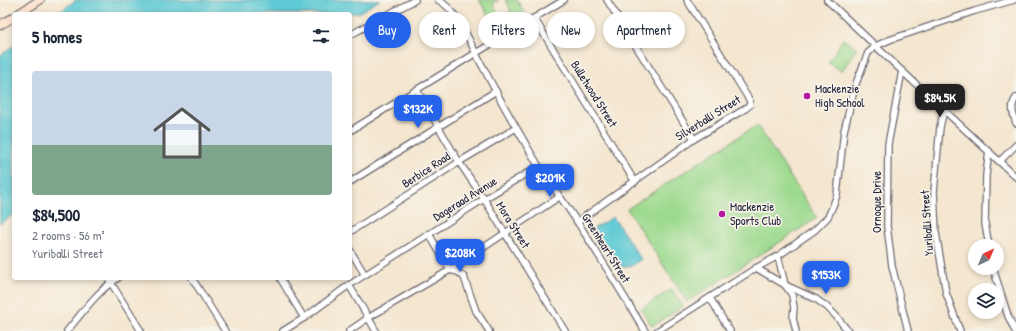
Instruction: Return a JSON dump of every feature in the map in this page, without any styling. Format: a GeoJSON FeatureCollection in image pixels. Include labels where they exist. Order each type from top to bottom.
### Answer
{"type":"FeatureCollection","features":[{"type":"Feature","properties":{"kind":"street"},"geometry":{"type":"LineString","coordinates":[[21,12],[40,0]]}},
{"type":"Feature","properties":{"kind":"street"},"geometry":{"type":"LineString","coordinates":[[352,34],[415,0]]}},
{"type":"Feature","properties":{"kind":"street","name":"Greenheart Street"},"geometry":{"type":"LineString","coordinates":[[438,0],[443,2],[453,14],[471,42],[516,128],[645,331]]}},
{"type":"Feature","properties":{"kind":"street"},"geometry":{"type":"LineString","coordinates":[[539,15],[564,0]]}},
{"type":"Feature","properties":{"kind":"street"},"geometry":{"type":"LineString","coordinates":[[607,0],[694,138]]}},
{"type":"Feature","properties":{"kind":"street","name":"Silverballi Street"},"geometry":{"type":"LineString","coordinates":[[577,222],[635,182],[694,138],[750,105],[750,101],[687,0]]}},
{"type":"Feature","properties":{"kind":"street"},"geometry":{"type":"LineString","coordinates":[[827,0],[1016,177]]}},
{"type":"Feature","properties":{"kind":"street"},"geometry":{"type":"LineString","coordinates":[[657,331],[756,268],[778,256],[822,224],[828,217],[837,195],[844,131],[855,86],[868,53],[876,46],[889,40],[975,11],[1014,0]]}},
{"type":"Feature","properties":{"kind":"street"},"geometry":{"type":"LineString","coordinates":[[0,26],[12,18]]}},
{"type":"Feature","properties":{"kind":"street","name":"Bulletwood Street"},"geometry":{"type":"LineString","coordinates":[[539,26],[635,182]]}},
{"type":"Feature","properties":{"kind":"street"},"geometry":{"type":"LineString","coordinates":[[352,129],[484,48]]}},
{"type":"Feature","properties":{"kind":"street","name":"Ornoque Drive"},"geometry":{"type":"LineString","coordinates":[[902,71],[888,144],[887,226],[892,266],[908,331]]}},
{"type":"Feature","properties":{"kind":"street","name":"Mora Street"},"geometry":{"type":"LineString","coordinates":[[417,90],[459,162],[484,199],[565,331]]}},
{"type":"Feature","properties":{"kind":"street"},"geometry":{"type":"LineString","coordinates":[[352,181],[496,91]]}},
{"type":"Feature","properties":{"kind":"street"},"geometry":{"type":"LineString","coordinates":[[1016,98],[1012,107],[1016,123]]}},
{"type":"Feature","properties":{"kind":"street","name":"Yuriballi Street"},"geometry":{"type":"LineString","coordinates":[[944,110],[940,127],[934,192],[936,233],[946,293],[960,331]]}},
{"type":"Feature","properties":{"kind":"street","name":"Berbice Road"},"geometry":{"type":"LineString","coordinates":[[352,231],[459,162],[516,128]]}},
{"type":"Feature","properties":{"kind":"street"},"geometry":{"type":"LineString","coordinates":[[1000,161],[1016,145]]}},
{"type":"Feature","properties":{"kind":"street"},"geometry":{"type":"LineString","coordinates":[[988,151],[985,224],[988,239]]}},
{"type":"Feature","properties":{"kind":"street","name":"Dageraad Avenue"},"geometry":{"type":"LineString","coordinates":[[283,331],[304,318],[348,285],[539,166]]}},
{"type":"Feature","properties":{"kind":"street"},"geometry":{"type":"LineString","coordinates":[[349,331],[368,318],[450,270],[559,197]]}},
{"type":"Feature","properties":{"kind":"street"},"geometry":{"type":"LineString","coordinates":[[429,234],[450,270],[458,272],[464,277],[476,311],[489,331]]}},
{"type":"Feature","properties":{"kind":"street"},"geometry":{"type":"LineString","coordinates":[[352,253],[365,275]]}},
{"type":"Feature","properties":{"kind":"street"},"geometry":{"type":"LineString","coordinates":[[778,256],[785,285],[792,296],[794,308],[793,318],[796,331]]}},
{"type":"Feature","properties":{"kind":"street"},"geometry":{"type":"LineString","coordinates":[[756,268],[785,285],[816,299],[827,306],[848,331]]}},
{"type":"Feature","properties":{"kind":"street"},"geometry":{"type":"LineString","coordinates":[[995,275],[1008,316],[1015,331]]}},
{"type":"Feature","properties":{"kind":"street"},"geometry":{"type":"LineString","coordinates":[[67,331],[109,280],[141,331]]}},
{"type":"Feature","properties":{"kind":"street"},"geometry":{"type":"LineString","coordinates":[[193,280],[225,331]]}},
{"type":"Feature","properties":{"kind":"street"},"geometry":{"type":"LineString","coordinates":[[281,280],[304,318]]}},
{"type":"Feature","properties":{"kind":"street"},"geometry":{"type":"LineString","coordinates":[[348,285],[376,331]]}},
{"type":"Feature","properties":{"kind":"street"},"geometry":{"type":"LineString","coordinates":[[710,298],[730,331]]}},
{"type":"Feature","properties":{"kind":"green space"},"geometry":{"type":"Polygon","coordinates":[[[479,0],[499,0],[493,4],[497,12],[486,12],[479,0]]]}},
{"type":"Feature","properties":{"kind":"green space"},"geometry":{"type":"Polygon","coordinates":[[[505,0],[517,0],[524,12],[508,12],[511,10],[505,0]]]}},
{"type":"Feature","properties":{"kind":"green space"},"geometry":{"type":"Polygon","coordinates":[[[843,39],[857,48],[842,71],[828,63],[843,39]]]}},
{"type":"Feature","properties":{"kind":"green space","name":"Mackenzie Sports Club"},"geometry":{"type":"Polygon","coordinates":[[[757,125],[817,218],[687,302],[627,209],[757,125]]]}},
{"type":"Feature","properties":{"kind":"green space"},"geometry":{"type":"Polygon","coordinates":[[[672,289],[683,307],[652,326],[641,309],[672,289]]]}},
{"type":"Feature","properties":{"kind":"water"},"geometry":{"type":"Polygon","coordinates":[[[76,0],[380,0],[358,13],[60,12],[76,0]]]}},
{"type":"Feature","properties":{"kind":"water"},"geometry":{"type":"Polygon","coordinates":[[[12,47],[12,215],[0,224],[0,56],[12,47]]]}},
{"type":"Feature","properties":{"kind":"water"},"geometry":{"type":"Polygon","coordinates":[[[613,217],[641,259],[632,266],[617,267],[593,229],[613,217]]]}},
{"type":"Feature","properties":{"kind":"place","name":"Mackenzie High School"},"geometry":{"type":"Point","coordinates":[807,96]}},
{"type":"Feature","properties":{"kind":"place","name":"Mackenzie Sports Club"},"geometry":{"type":"Point","coordinates":[722,214]}}]}
